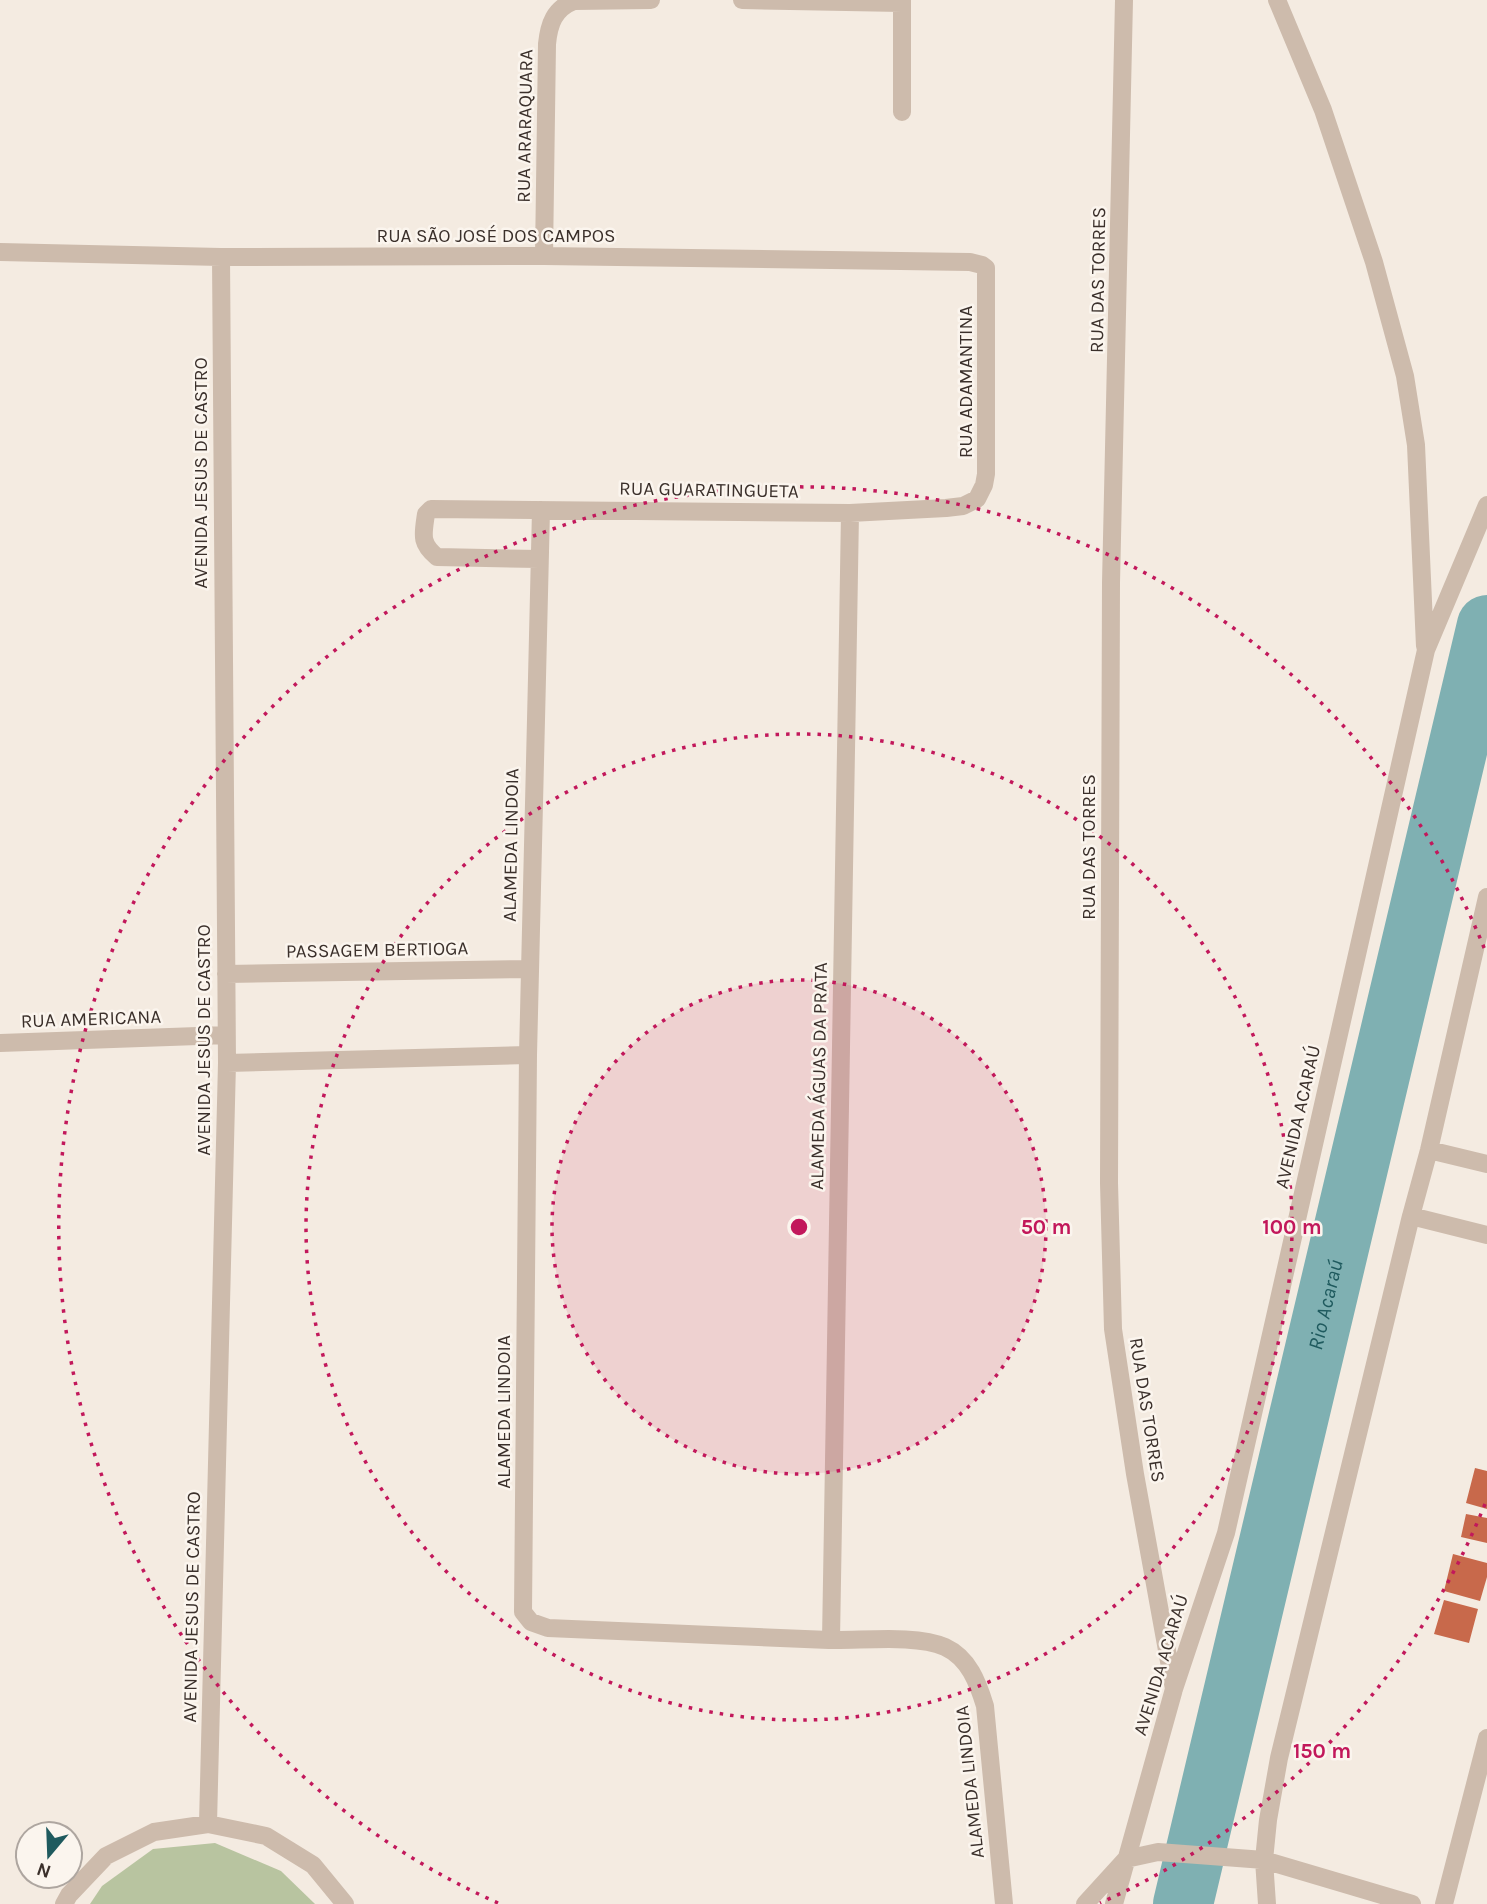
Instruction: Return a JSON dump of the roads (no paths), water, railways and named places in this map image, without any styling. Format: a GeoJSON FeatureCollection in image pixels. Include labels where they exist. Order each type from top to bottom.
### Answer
{"type":"FeatureCollection","features":[{"type":"Feature","properties":{"kind":"street","name":"RUA ARARAQUARA"},"geometry":{"type":"LineString","coordinates":[[544,256],[547,44],[551,22],[556,12],[574,1],[651,0]]}},
{"type":"Feature","properties":{"kind":"street"},"geometry":{"type":"LineString","coordinates":[[742,0],[902,1],[902,112]]}},
{"type":"Feature","properties":{"kind":"street","name":"RUA DAS TORRES"},"geometry":{"type":"LineString","coordinates":[[1124,0],[1111,583],[1108,1183],[1113,1329],[1135,1474],[1174,1689]]}},
{"type":"Feature","properties":{"kind":"street"},"geometry":{"type":"LineString","coordinates":[[1277,0],[1323,110],[1374,262],[1405,376],[1416,445],[1426,650]]}},
{"type":"Feature","properties":{"kind":"street","name":"RUA SÃO JOSÉ DOS CAMPOS"},"geometry":{"type":"LineString","coordinates":[[0,253],[970,262],[982,265],[987,272]]}},
{"type":"Feature","properties":{"kind":"street","name":"AVENIDA JESUS DE CASTRO"},"geometry":{"type":"LineString","coordinates":[[208,1824],[227,1063],[221,257]]}},
{"type":"Feature","properties":{"kind":"street","name":"RUA ADAMANTINA"},"geometry":{"type":"LineString","coordinates":[[981,492],[986,474],[987,272]]}},
{"type":"Feature","properties":{"kind":"street","name":"RUA GUARATINGUETA"},"geometry":{"type":"LineString","coordinates":[[539,559],[438,557],[425,547],[423,534],[426,514],[431,509],[850,513],[963,506],[977,499],[981,492]]}},
{"type":"Feature","properties":{"kind":"street","name":"AVENIDA ACARAÚ"},"geometry":{"type":"LineString","coordinates":[[1114,1904],[1174,1689],[1226,1533],[1426,650],[1487,505]]}},
{"type":"Feature","properties":{"kind":"street","name":"ALAMEDA LINDOIA"},"geometry":{"type":"LineString","coordinates":[[541,510],[529,969],[523,1612],[526,1618],[548,1628],[831,1640],[924,1641],[948,1648],[962,1659],[976,1679],[985,1706],[1004,1904]]}},
{"type":"Feature","properties":{"kind":"street","name":"ALAMEDA ÁGUAS DA PRATA"},"geometry":{"type":"LineString","coordinates":[[831,1640],[850,513]]}},
{"type":"Feature","properties":{"kind":"street"},"geometry":{"type":"LineString","coordinates":[[1267,1904],[1264,1860],[1279,1758],[1429,1150],[1487,897]]}},
{"type":"Feature","properties":{"kind":"street","name":"PASSAGEM BERTIOGA"},"geometry":{"type":"LineString","coordinates":[[226,974],[529,969]]}},
{"type":"Feature","properties":{"kind":"street","name":"RUA AMERICANA"},"geometry":{"type":"LineString","coordinates":[[0,1043],[226,1035]]}},
{"type":"Feature","properties":{"kind":"street"},"geometry":{"type":"LineString","coordinates":[[227,1063],[528,1055]]}},
{"type":"Feature","properties":{"kind":"street"},"geometry":{"type":"LineString","coordinates":[[1429,1150],[1487,1164]]}},
{"type":"Feature","properties":{"kind":"street"},"geometry":{"type":"LineString","coordinates":[[1411,1216],[1487,1235]]}},
{"type":"Feature","properties":{"kind":"street"},"geometry":{"type":"LineString","coordinates":[[1444,1904],[1487,1738]]}},
{"type":"Feature","properties":{"kind":"street"},"geometry":{"type":"LineString","coordinates":[[64,1904],[69,1895],[106,1856],[154,1832],[208,1824],[266,1836],[313,1865],[345,1904]]}},
{"type":"Feature","properties":{"kind":"street"},"geometry":{"type":"LineString","coordinates":[[1085,1904],[1126,1858],[1158,1852],[1264,1860],[1412,1904]]}},
{"type":"Feature","properties":{"kind":"waterway","name":"Rio Acaraú"},"geometry":{"type":"LineString","coordinates":[[1183,1904],[1487,625]]}}]}
